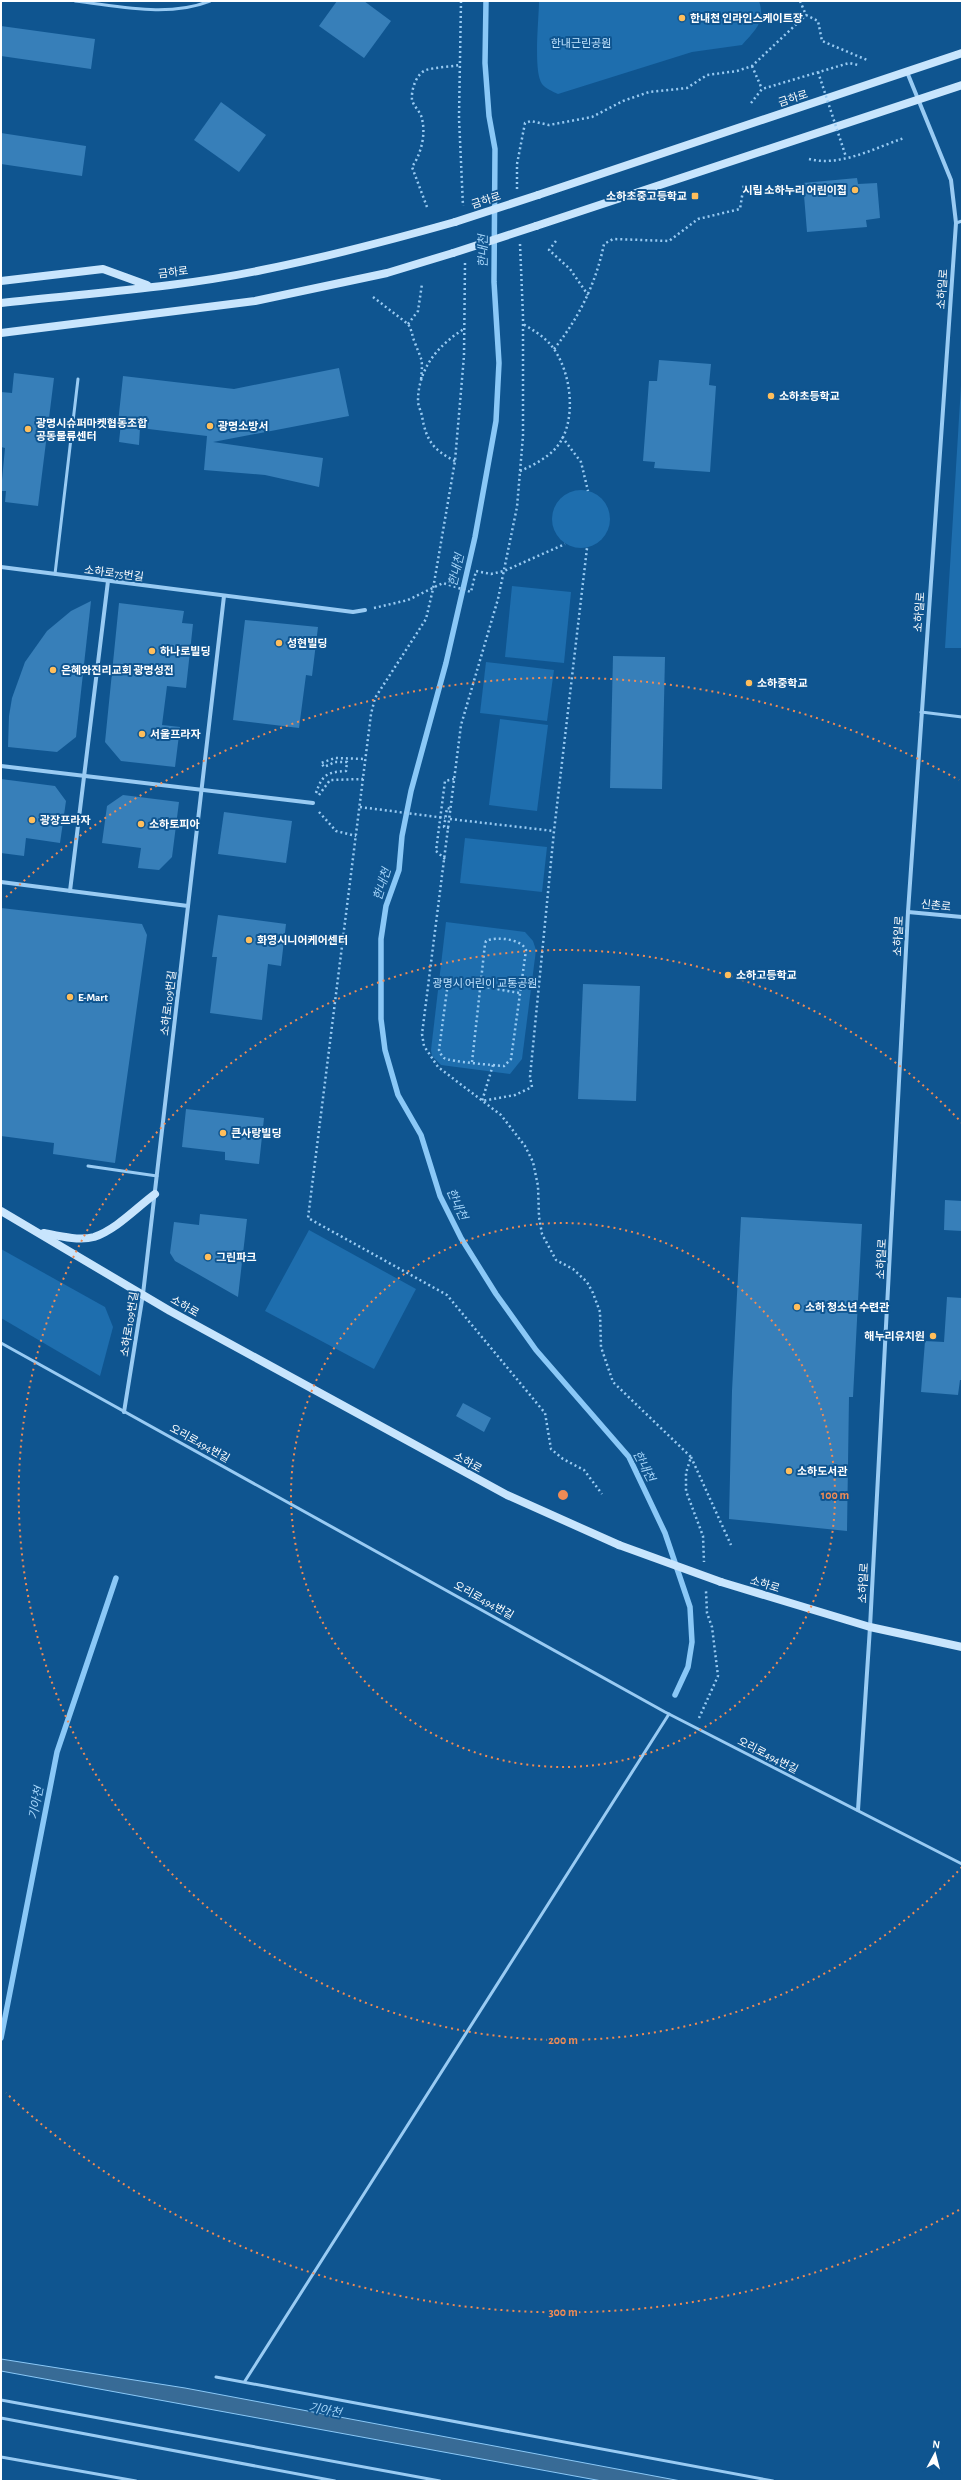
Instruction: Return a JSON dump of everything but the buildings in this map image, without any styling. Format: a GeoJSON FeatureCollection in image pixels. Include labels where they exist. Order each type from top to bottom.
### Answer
{"type":"FeatureCollection","features":[{"type":"Feature","properties":{"kind":"main road","name":"금하로"},"geometry":{"type":"LineString","coordinates":[[1,303],[150,286],[261,271],[378,244],[455,222],[962,53]]}},
{"type":"Feature","properties":{"kind":"main road"},"geometry":{"type":"LineString","coordinates":[[1,333],[255,301],[387,272],[453,253],[962,85]]}},
{"type":"Feature","properties":{"kind":"main road"},"geometry":{"type":"LineString","coordinates":[[1,281],[103,269],[150,286]]}},
{"type":"Feature","properties":{"kind":"main road"},"geometry":{"type":"LineString","coordinates":[[38,1232],[68,1237],[93,1237],[114,1227],[155,1194]]}},
{"type":"Feature","properties":{"kind":"main road","name":"소하로"},"geometry":{"type":"LineString","coordinates":[[1,1211],[264,1364],[506,1495],[619,1545],[721,1582],[870,1627],[962,1647]]}},
{"type":"Feature","properties":{"kind":"street","name":"소하일로"},"geometry":{"type":"LineString","coordinates":[[858,1810],[870,1627],[908,912],[956,223],[951,180],[907,71]]}},
{"type":"Feature","properties":{"kind":"street","name":"소하로75번길"},"geometry":{"type":"LineString","coordinates":[[1,567],[353,612],[364,610]]}},
{"type":"Feature","properties":{"kind":"street"},"geometry":{"type":"LineString","coordinates":[[70,891],[108,581]]}},
{"type":"Feature","properties":{"kind":"street","name":"소하로109번길"},"geometry":{"type":"LineString","coordinates":[[124,1412],[143,1294],[224,596]]}},
{"type":"Feature","properties":{"kind":"street"},"geometry":{"type":"LineString","coordinates":[[1,766],[313,803]]}},
{"type":"Feature","properties":{"kind":"street"},"geometry":{"type":"LineString","coordinates":[[1,882],[188,906]]}},
{"type":"Feature","properties":{"kind":"street","name":"신촌로"},"geometry":{"type":"LineString","coordinates":[[908,912],[962,917]]}},
{"type":"Feature","properties":{"kind":"lane"},"geometry":{"type":"LineString","coordinates":[[75,1],[159,10],[196,6],[210,1]]}},
{"type":"Feature","properties":{"kind":"lane"},"geometry":{"type":"LineString","coordinates":[[956,223],[962,221]]}},
{"type":"Feature","properties":{"kind":"lane"},"geometry":{"type":"LineString","coordinates":[[55,574],[78,379]]}},
{"type":"Feature","properties":{"kind":"lane"},"geometry":{"type":"LineString","coordinates":[[921,712],[962,717]]}},
{"type":"Feature","properties":{"kind":"lane"},"geometry":{"type":"LineString","coordinates":[[88,1166],[157,1176]]}},
{"type":"Feature","properties":{"kind":"lane","name":"오리로494번길"},"geometry":{"type":"LineString","coordinates":[[1,1343],[665,1712],[962,1864]]}},
{"type":"Feature","properties":{"kind":"lane"},"geometry":{"type":"LineString","coordinates":[[245,2381],[669,1714]]}},
{"type":"Feature","properties":{"kind":"lane"},"geometry":{"type":"LineString","coordinates":[[216,2377],[239,2382],[245,2381],[772,2481]]}},
{"type":"Feature","properties":{"kind":"lane"},"geometry":{"type":"LineString","coordinates":[[1,2400],[440,2481]]}},
{"type":"Feature","properties":{"kind":"lane"},"geometry":{"type":"LineString","coordinates":[[1,2418],[335,2481]]}},
{"type":"Feature","properties":{"kind":"lane"},"geometry":{"type":"LineString","coordinates":[[1,2457],[136,2481]]}},
{"type":"Feature","properties":{"kind":"path"},"geometry":{"type":"LineString","coordinates":[[461,1],[459,118],[464,212]]}},
{"type":"Feature","properties":{"kind":"path"},"geometry":{"type":"LineString","coordinates":[[800,1],[806,16],[818,22],[822,42],[867,60]]}},
{"type":"Feature","properties":{"kind":"path"},"geometry":{"type":"LineString","coordinates":[[517,195],[517,164],[525,123],[532,121],[548,125],[578,118],[592,117],[622,101],[649,92],[687,88],[707,75],[737,71],[752,66],[806,16]]}},
{"type":"Feature","properties":{"kind":"path"},"geometry":{"type":"LineString","coordinates":[[751,103],[762,89],[832,67],[848,63],[858,64]]}},
{"type":"Feature","properties":{"kind":"path"},"geometry":{"type":"LineString","coordinates":[[427,207],[412,167],[421,149],[423,130],[422,118],[412,100],[413,90],[416,80],[425,70],[460,65]]}},
{"type":"Feature","properties":{"kind":"path"},"geometry":{"type":"LineString","coordinates":[[752,66],[762,89]]}},
{"type":"Feature","properties":{"kind":"path"},"geometry":{"type":"LineString","coordinates":[[818,72],[846,157]]}},
{"type":"Feature","properties":{"kind":"path"},"geometry":{"type":"LineString","coordinates":[[809,159],[821,162],[834,161],[904,138]]}},
{"type":"Feature","properties":{"kind":"path"},"geometry":{"type":"LineString","coordinates":[[554,349],[574,321],[588,295],[600,265],[604,244],[613,238],[668,241],[698,219],[740,209],[744,184]]}},
{"type":"Feature","properties":{"kind":"path"},"geometry":{"type":"LineString","coordinates":[[519,240],[523,324],[523,436],[513,529],[498,599],[463,710],[422,1034],[424,1046],[438,1068],[509,1122],[525,1146],[533,1162],[538,1186],[539,1217],[542,1234],[556,1260],[573,1269],[587,1282],[593,1293],[600,1312],[601,1347],[613,1382],[691,1457],[731,1545]]}},
{"type":"Feature","properties":{"kind":"path"},"geometry":{"type":"LineString","coordinates":[[556,241],[549,250],[570,269],[588,295]]}},
{"type":"Feature","properties":{"kind":"path"},"geometry":{"type":"LineString","coordinates":[[465,256],[464,328],[454,461],[433,589],[426,619],[375,698],[371,714],[308,1218],[447,1295],[544,1414],[551,1449],[563,1459],[584,1470],[602,1494]]}},
{"type":"Feature","properties":{"kind":"path"},"geometry":{"type":"LineString","coordinates":[[408,324],[418,311],[422,284]]}},
{"type":"Feature","properties":{"kind":"path"},"geometry":{"type":"LineString","coordinates":[[373,297],[408,324],[423,360],[418,403],[424,430],[439,452],[454,461]]}},
{"type":"Feature","properties":{"kind":"path"},"geometry":{"type":"LineString","coordinates":[[520,471],[533,466],[555,449],[567,426],[569,388],[564,366],[554,349],[544,338],[523,324]]}},
{"type":"Feature","properties":{"kind":"path"},"geometry":{"type":"LineString","coordinates":[[420,384],[428,362],[445,341],[464,328]]}},
{"type":"Feature","properties":{"kind":"path"},"geometry":{"type":"LineString","coordinates":[[562,436],[581,462],[588,491]]}},
{"type":"Feature","properties":{"kind":"path"},"geometry":{"type":"LineString","coordinates":[[364,610],[408,600],[443,583],[472,592],[476,571],[491,574],[504,571],[565,544]]}},
{"type":"Feature","properties":{"kind":"path"},"geometry":{"type":"LineString","coordinates":[[482,1101],[515,1096],[532,1087],[531,1070],[554,831],[587,548]]}},
{"type":"Feature","properties":{"kind":"path"},"geometry":{"type":"LineString","coordinates":[[313,803],[321,780],[331,771],[346,771],[347,762],[335,762],[324,767],[321,764],[335,758],[366,759]]}},
{"type":"Feature","properties":{"kind":"path"},"geometry":{"type":"LineString","coordinates":[[313,803],[330,780],[363,779]]}},
{"type":"Feature","properties":{"kind":"path"},"geometry":{"type":"LineString","coordinates":[[444,859],[436,851],[445,781],[454,779]]}},
{"type":"Feature","properties":{"kind":"path"},"geometry":{"type":"LineString","coordinates":[[313,803],[322,816],[336,831],[356,836]]}},
{"type":"Feature","properties":{"kind":"path"},"geometry":{"type":"LineString","coordinates":[[360,807],[445,818]]}},
{"type":"Feature","properties":{"kind":"path"},"geometry":{"type":"LineString","coordinates":[[449,828],[444,827],[447,808],[451,809]]}},
{"type":"Feature","properties":{"kind":"path"},"geometry":{"type":"LineString","coordinates":[[450,818],[554,831]]}},
{"type":"Feature","properties":{"kind":"path"},"geometry":{"type":"LineString","coordinates":[[472,1062],[480,987],[486,941],[491,939],[517,942],[524,946],[526,950],[511,1059],[508,1065],[504,1066],[446,1059],[439,1050],[447,990],[452,984],[480,987],[520,993]]}},
{"type":"Feature","properties":{"kind":"path"},"geometry":{"type":"LineString","coordinates":[[482,1101],[493,1065]]}},
{"type":"Feature","properties":{"kind":"path"},"geometry":{"type":"LineString","coordinates":[[691,1457],[686,1473],[686,1491],[703,1536],[704,1567]]}},
{"type":"Feature","properties":{"kind":"path"},"geometry":{"type":"LineString","coordinates":[[695,1728],[718,1676],[712,1627],[707,1613],[706,1590]]}},
{"type":"Feature","properties":{"kind":"green space","name":"한내근린공원"},"geometry":{"type":"Polygon","coordinates":[[[539,1],[759,1],[761,15],[755,30],[742,45],[692,52],[558,94],[544,86],[539,77],[537,44],[539,1]]]}},
{"type":"Feature","properties":{"kind":"green space"},"geometry":{"type":"Polygon","coordinates":[[[962,369],[962,648],[945,648],[962,369]]]}},
{"type":"Feature","properties":{"kind":"green space"},"geometry":{"type":"Polygon","coordinates":[[[575,490],[587,490],[602,498],[610,513],[610,525],[602,540],[587,548],[575,548],[560,540],[552,525],[552,513],[560,498],[575,490]]]}},
{"type":"Feature","properties":{"kind":"green space"},"geometry":{"type":"Polygon","coordinates":[[[512,586],[571,592],[564,663],[505,657],[512,586]]]}},
{"type":"Feature","properties":{"kind":"green space"},"geometry":{"type":"Polygon","coordinates":[[[486,662],[554,670],[547,721],[480,713],[486,662]]]}},
{"type":"Feature","properties":{"kind":"green space"},"geometry":{"type":"Polygon","coordinates":[[[500,719],[548,725],[537,811],[489,805],[500,719]]]}},
{"type":"Feature","properties":{"kind":"green space"},"geometry":{"type":"Polygon","coordinates":[[[465,838],[547,847],[542,892],[460,883],[465,838]]]}},
{"type":"Feature","properties":{"kind":"green space","name":"광명시 어린이 교통공원"},"geometry":{"type":"Polygon","coordinates":[[[446,922],[525,932],[533,941],[536,950],[522,1059],[510,1074],[441,1065],[432,1056],[431,1050],[446,922]]]}},
{"type":"Feature","properties":{"kind":"green space"},"geometry":{"type":"Polygon","coordinates":[[[309,1230],[416,1289],[374,1369],[265,1311],[309,1230]]]}},
{"type":"Feature","properties":{"kind":"green space"},"geometry":{"type":"Polygon","coordinates":[[[1,1249],[105,1307],[113,1327],[100,1376],[1,1318],[1,1249]]]}},
{"type":"Feature","properties":{"kind":"shaded area"},"geometry":{"type":"Polygon","coordinates":[[[1,2359],[185,2388],[681,2481],[602,2481],[1,2371],[1,2359]]]}},
{"type":"Feature","properties":{"kind":"waterway","name":"한내천"},"geometry":{"type":"LineString","coordinates":[[486,1],[485,63],[489,116],[495,149],[494,282],[499,363],[496,421],[475,537],[446,663],[411,791],[402,836],[399,870],[386,906],[381,939],[381,1019],[385,1050],[398,1095],[421,1135],[440,1196],[461,1238],[496,1294],[536,1350],[629,1457],[665,1533],[690,1607],[692,1642],[688,1667],[675,1695]]}},
{"type":"Feature","properties":{"kind":"waterway","name":"기아천"},"geometry":{"type":"LineString","coordinates":[[1,2038],[57,1752],[116,1578]]}},
{"type":"Feature","properties":{"kind":"place","name":"한내천 인라인스케이트장"},"geometry":{"type":"Point","coordinates":[682,18]}},
{"type":"Feature","properties":{"kind":"place","name":"시립 소하누리 어린이집"},"geometry":{"type":"Point","coordinates":[855,190]}},
{"type":"Feature","properties":{"kind":"place","name":"소하초중고등학교"},"geometry":{"type":"Point","coordinates":[695,196]}},
{"type":"Feature","properties":{"kind":"place","name":"소하초등학교"},"geometry":{"type":"Point","coordinates":[771,396]}},
{"type":"Feature","properties":{"kind":"place","name":"광명소방서"},"geometry":{"type":"Point","coordinates":[210,426]}},
{"type":"Feature","properties":{"kind":"place","name":"광명시슈퍼마켓협동조합 공동물류센터"},"geometry":{"type":"Point","coordinates":[28,429]}},
{"type":"Feature","properties":{"kind":"place","name":"성현빌딩"},"geometry":{"type":"Point","coordinates":[279,643]}},
{"type":"Feature","properties":{"kind":"place","name":"하나로빌딩"},"geometry":{"type":"Point","coordinates":[152,651]}},
{"type":"Feature","properties":{"kind":"place","name":"은혜와진리교회 광명성전"},"geometry":{"type":"Point","coordinates":[53,670]}},
{"type":"Feature","properties":{"kind":"place","name":"소하중학교"},"geometry":{"type":"Point","coordinates":[749,683]}},
{"type":"Feature","properties":{"kind":"place","name":"서울프라자"},"geometry":{"type":"Point","coordinates":[142,734]}},
{"type":"Feature","properties":{"kind":"place","name":"광장프라자"},"geometry":{"type":"Point","coordinates":[32,820]}},
{"type":"Feature","properties":{"kind":"place","name":"소하토피아"},"geometry":{"type":"Point","coordinates":[141,824]}},
{"type":"Feature","properties":{"kind":"place","name":"화영시니어케어센터"},"geometry":{"type":"Point","coordinates":[249,940]}},
{"type":"Feature","properties":{"kind":"place","name":"소하고등학교"},"geometry":{"type":"Point","coordinates":[728,975]}},
{"type":"Feature","properties":{"kind":"place","name":"E-Mart"},"geometry":{"type":"Point","coordinates":[70,997]}},
{"type":"Feature","properties":{"kind":"place","name":"큰사랑빌딩"},"geometry":{"type":"Point","coordinates":[223,1133]}},
{"type":"Feature","properties":{"kind":"place","name":"그린파크"},"geometry":{"type":"Point","coordinates":[208,1257]}},
{"type":"Feature","properties":{"kind":"place","name":"소하 청소년 수련관"},"geometry":{"type":"Point","coordinates":[797,1307]}},
{"type":"Feature","properties":{"kind":"place","name":"해누리유치원"},"geometry":{"type":"Point","coordinates":[933,1336]}},
{"type":"Feature","properties":{"kind":"place","name":"소하도서관"},"geometry":{"type":"Point","coordinates":[789,1471]}}]}
